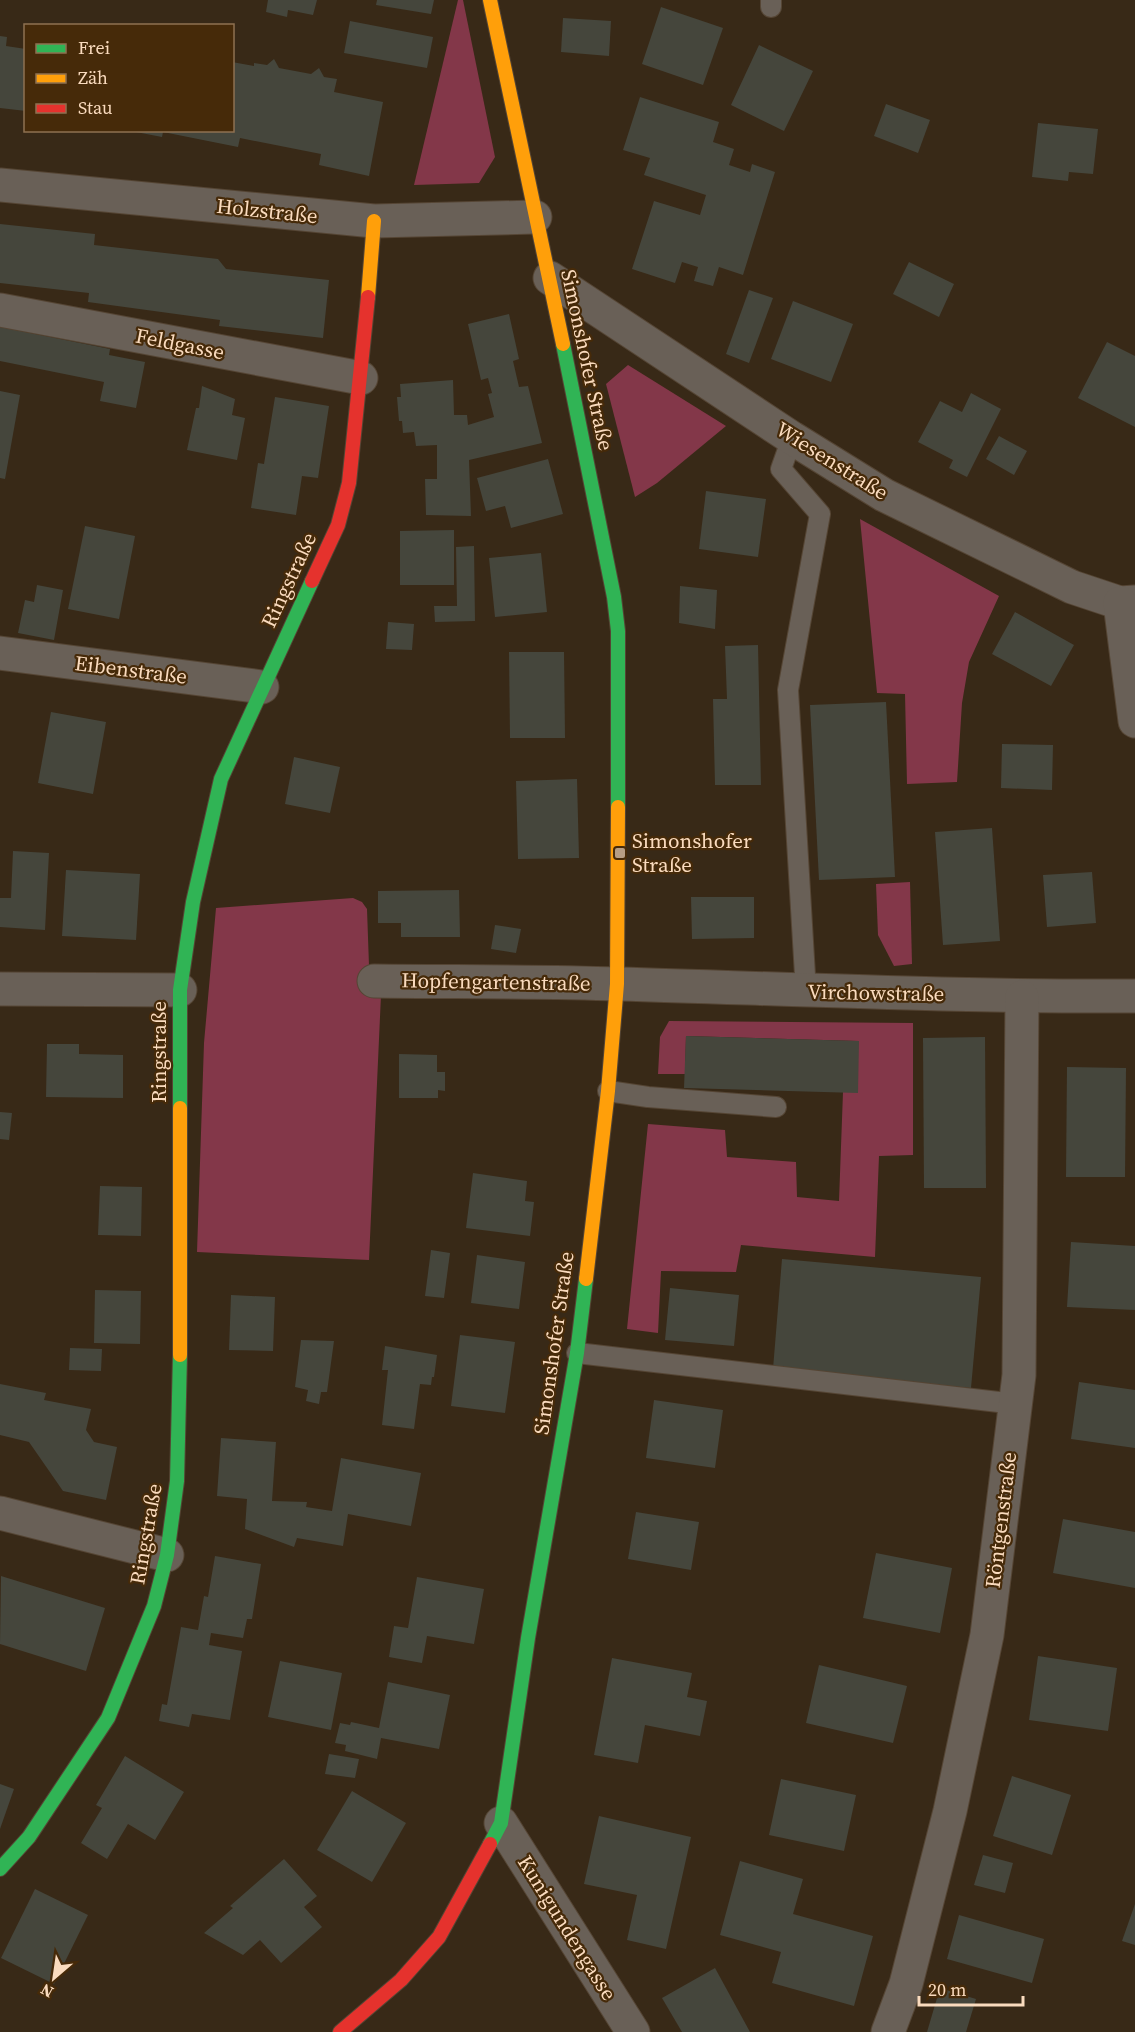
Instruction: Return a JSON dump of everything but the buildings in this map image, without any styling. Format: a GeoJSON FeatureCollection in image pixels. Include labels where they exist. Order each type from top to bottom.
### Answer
{"type":"FeatureCollection","features":[{"type":"Feature","properties":{"kind":"street","name":"Simonshofer Straße"},"geometry":{"type":"LineString","coordinates":[[340,2032],[401,1980],[438,1937],[501,1823],[528,1638],[577,1353],[608,1091],[617,984],[620,852],[618,631],[614,597],[550,278],[490,0]]}},
{"type":"Feature","properties":{"kind":"street","name":"Holzstraße"},"geometry":{"type":"LineString","coordinates":[[0,185],[374,222],[535,217]]}},
{"type":"Feature","properties":{"kind":"street","name":"Ringstraße"},"geometry":{"type":"LineString","coordinates":[[0,1869],[29,1837],[108,1718],[154,1606],[167,1556],[177,1481],[180,1408],[180,990],[193,902],[221,778],[338,525],[349,483],[361,378],[374,222]]}},
{"type":"Feature","properties":{"kind":"street","name":"Wiesenstraße"},"geometry":{"type":"LineString","coordinates":[[550,278],[792,438],[884,495],[1072,587],[1127,602]]}},
{"type":"Feature","properties":{"kind":"street","name":"Feldgasse"},"geometry":{"type":"LineString","coordinates":[[0,310],[361,378]]}},
{"type":"Feature","properties":{"kind":"street"},"geometry":{"type":"LineString","coordinates":[[1127,602],[1135,721]]}},
{"type":"Feature","properties":{"kind":"street","name":"Eibenstraße"},"geometry":{"type":"LineString","coordinates":[[0,653],[262,687]]}},
{"type":"Feature","properties":{"kind":"street","name":"Hopfengartenstraße"},"geometry":{"type":"LineString","coordinates":[[374,981],[617,984]]}},
{"type":"Feature","properties":{"kind":"street","name":"Virchowstraße"},"geometry":{"type":"LineString","coordinates":[[617,984],[806,992],[1022,997],[1135,996]]}},
{"type":"Feature","properties":{"kind":"street"},"geometry":{"type":"LineString","coordinates":[[0,989],[180,990]]}},
{"type":"Feature","properties":{"kind":"street","name":"Röntgenstraße"},"geometry":{"type":"LineString","coordinates":[[888,2032],[906,1984],[947,1822],[987,1635],[1019,1375],[1022,997]]}},
{"type":"Feature","properties":{"kind":"street"},"geometry":{"type":"LineString","coordinates":[[0,1513],[167,1556]]}},
{"type":"Feature","properties":{"kind":"street","name":"Kunigundengasse"},"geometry":{"type":"LineString","coordinates":[[501,1823],[633,2032]]}},
{"type":"Feature","properties":{"kind":"lane"},"geometry":{"type":"LineString","coordinates":[[792,438],[781,469],[820,514],[788,690],[806,992]]}},
{"type":"Feature","properties":{"kind":"lane"},"geometry":{"type":"LineString","coordinates":[[608,1091],[648,1097],[776,1107]]}},
{"type":"Feature","properties":{"kind":"lane"},"geometry":{"type":"LineString","coordinates":[[577,1353],[1016,1404]]}},
{"type":"Feature","properties":{"kind":"shaded area"},"geometry":{"type":"Polygon","coordinates":[[[458,0],[463,0],[495,157],[479,183],[414,185],[458,0]]]}},
{"type":"Feature","properties":{"kind":"shaded area"},"geometry":{"type":"Polygon","coordinates":[[[628,365],[726,426],[657,483],[635,497],[606,384],[628,365]]]}},
{"type":"Feature","properties":{"kind":"shaded area"},"geometry":{"type":"Polygon","coordinates":[[[860,519],[999,596],[969,662],[962,703],[957,782],[907,784],[905,694],[877,693],[860,519]]]}},
{"type":"Feature","properties":{"kind":"shaded area"},"geometry":{"type":"Polygon","coordinates":[[[910,882],[912,964],[894,966],[878,935],[876,884],[910,882]]]}},
{"type":"Feature","properties":{"kind":"shaded area"},"geometry":{"type":"Polygon","coordinates":[[[353,898],[362,902],[367,909],[370,994],[381,995],[369,1260],[197,1252],[204,1043],[216,908],[353,898]]]}},
{"type":"Feature","properties":{"kind":"shaded area"},"geometry":{"type":"Polygon","coordinates":[[[669,1021],[913,1023],[913,1155],[879,1156],[875,1257],[741,1245],[736,1272],[661,1271],[658,1333],[627,1329],[648,1124],[725,1130],[727,1157],[796,1162],[797,1197],[839,1201],[843,1092],[858,1092],[858,1041],[686,1036],[685,1074],[658,1074],[660,1037],[669,1021]]]}},
{"type":"Feature","properties":{"kind":"traffic: fast"},"geometry":{"type":"LineString","coordinates":[[563,344],[614,597],[618,631],[618,807]]}},
{"type":"Feature","properties":{"kind":"traffic: fast"},"geometry":{"type":"LineString","coordinates":[[180,1108],[180,990],[193,902],[221,779],[312,581]]}},
{"type":"Feature","properties":{"kind":"traffic: fast"},"geometry":{"type":"LineString","coordinates":[[490,1844],[501,1823],[528,1638],[577,1353],[586,1279]]}},
{"type":"Feature","properties":{"kind":"traffic: fast"},"geometry":{"type":"LineString","coordinates":[[0,1869],[29,1837],[108,1718],[154,1606],[167,1555],[177,1481],[180,1355]]}},
{"type":"Feature","properties":{"kind":"traffic: slow"},"geometry":{"type":"LineString","coordinates":[[490,0],[563,344]]}},
{"type":"Feature","properties":{"kind":"traffic: slow"},"geometry":{"type":"LineString","coordinates":[[368,297],[374,221]]}},
{"type":"Feature","properties":{"kind":"traffic: slow"},"geometry":{"type":"LineString","coordinates":[[586,1279],[608,1091],[617,984],[618,807]]}},
{"type":"Feature","properties":{"kind":"traffic: slow"},"geometry":{"type":"LineString","coordinates":[[180,1108],[180,1355]]}},
{"type":"Feature","properties":{"kind":"traffic: jam"},"geometry":{"type":"LineString","coordinates":[[312,581],[338,525],[349,483],[368,297]]}},
{"type":"Feature","properties":{"kind":"traffic: jam"},"geometry":{"type":"LineString","coordinates":[[340,2032],[401,1980],[439,1937],[490,1844]]}},
{"type":"Feature","properties":{"kind":"place","name":"Simonshofer Straße"},"geometry":{"type":"Point","coordinates":[620,853]}}]}
